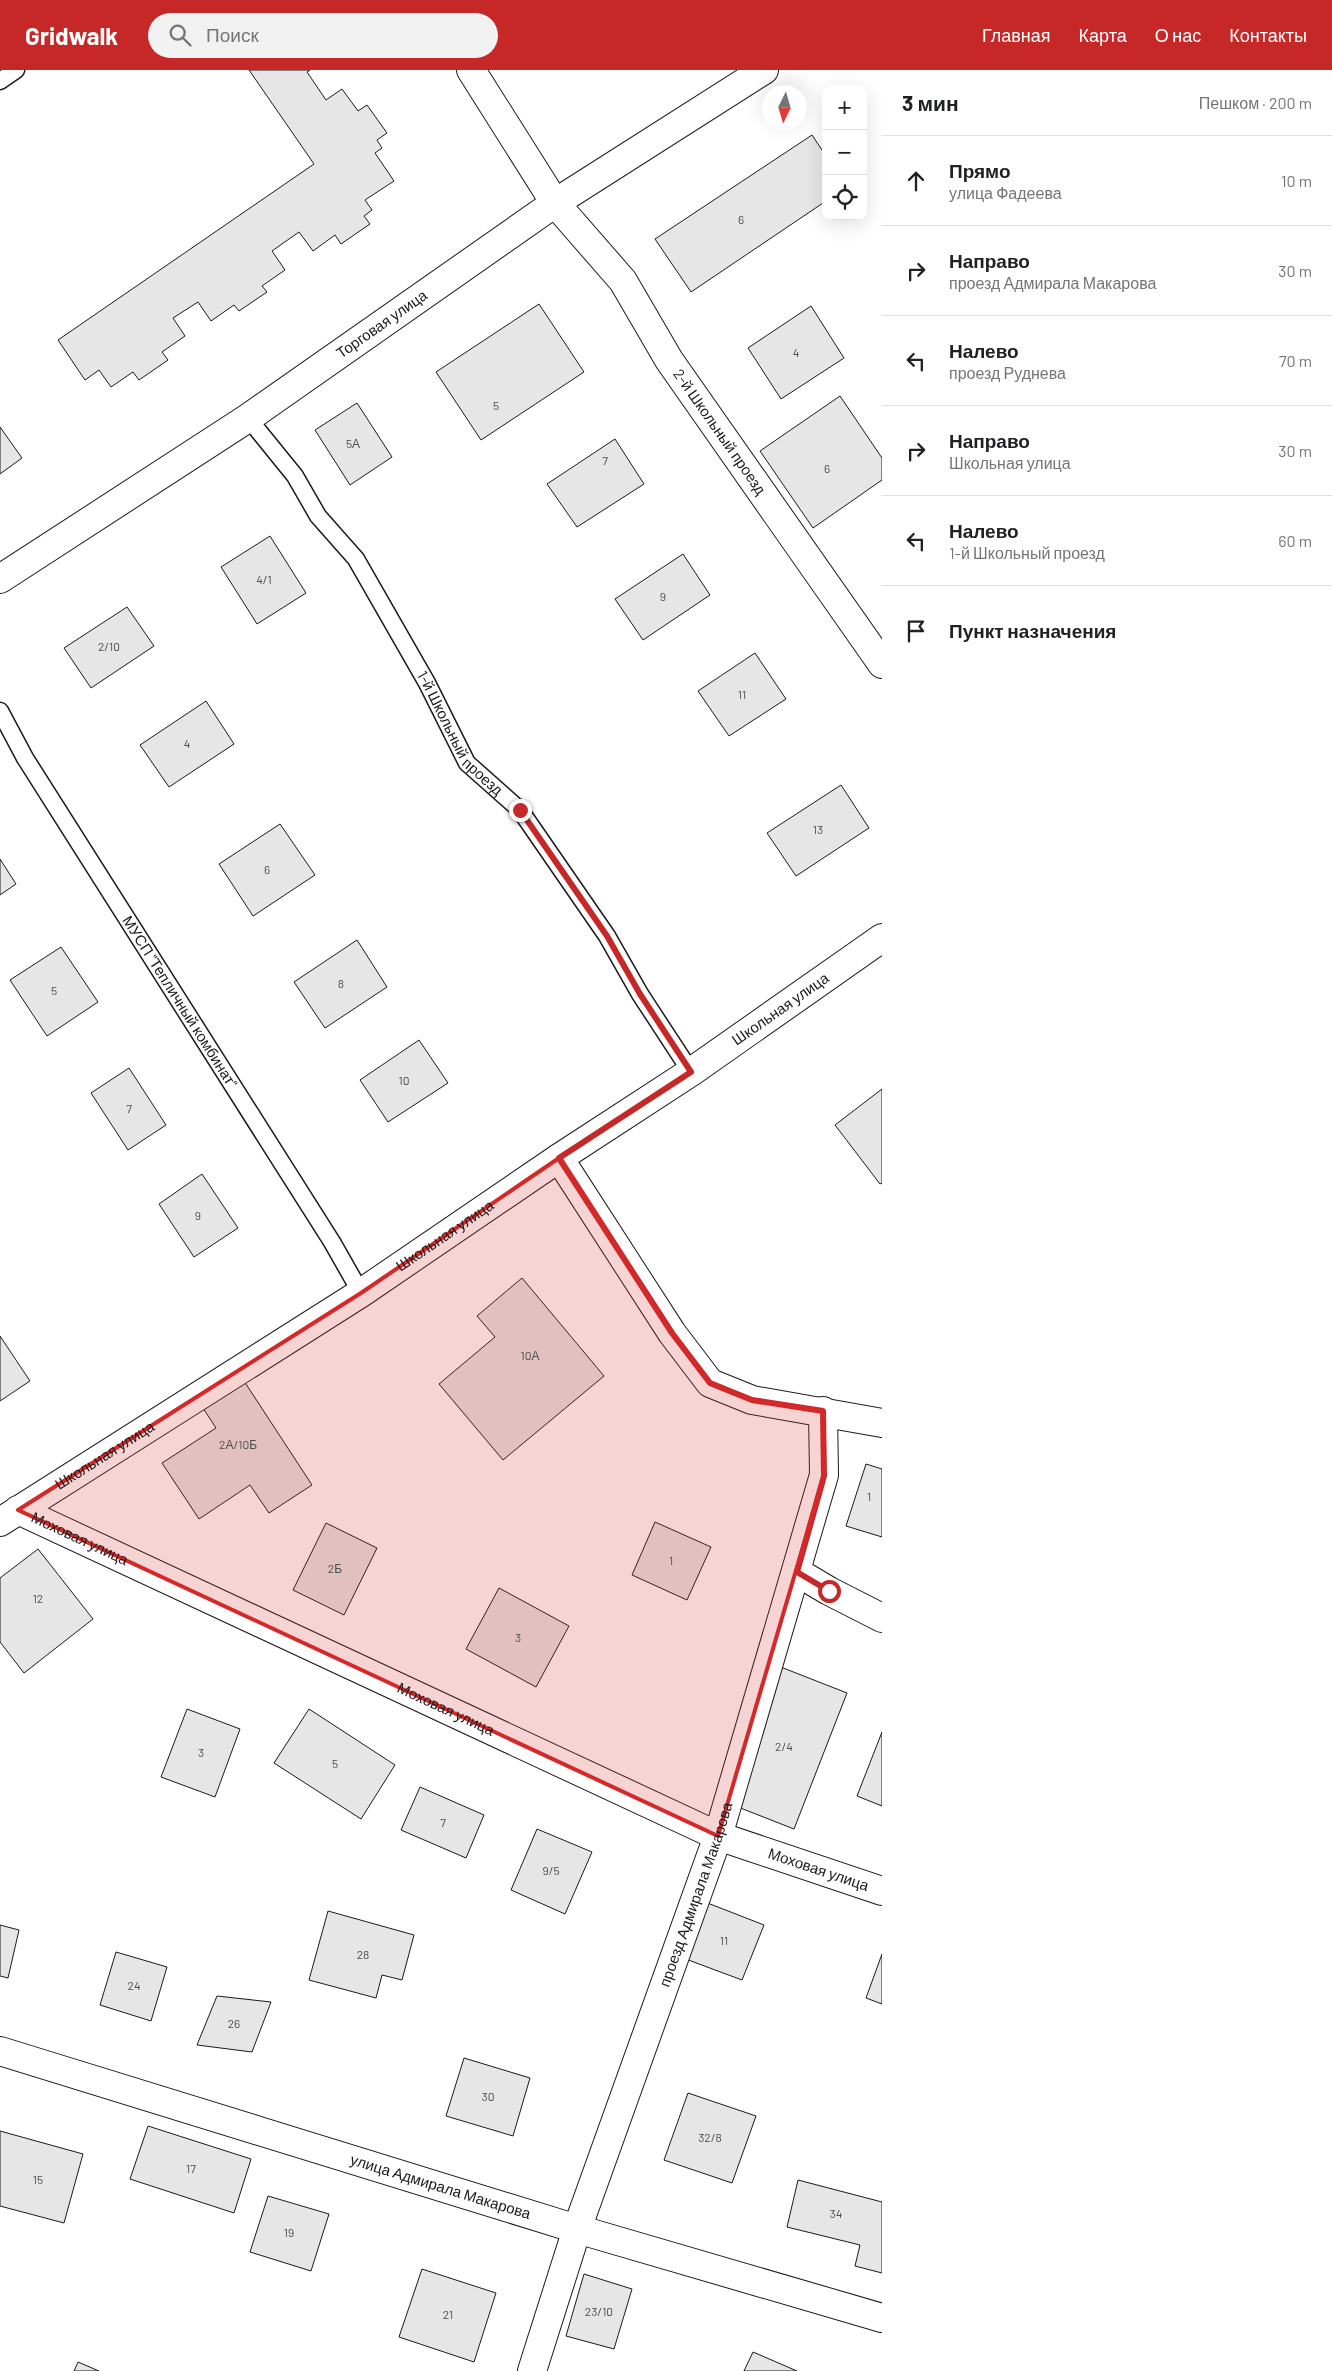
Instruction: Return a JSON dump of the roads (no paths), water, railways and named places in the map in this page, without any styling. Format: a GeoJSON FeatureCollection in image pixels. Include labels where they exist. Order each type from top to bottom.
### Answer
{"type":"FeatureCollection","features":[{"type":"Feature","properties":{"kind":"street","name":"2-й Школьный проезд"},"geometry":{"type":"LineString","coordinates":[[471,70],[555,203],[624,281],[669,360],[882,664]]}},
{"type":"Feature","properties":{"kind":"street","name":"Торговая улица"},"geometry":{"type":"LineString","coordinates":[[0,579],[248,418],[555,203],[764,70]]}},
{"type":"Feature","properties":{"kind":"street","name":"Школьная улица"},"geometry":{"type":"LineString","coordinates":[[9,1516],[361,1293],[559,1158],[691,1072],[882,938]]}},
{"type":"Feature","properties":{"kind":"street"},"geometry":{"type":"LineString","coordinates":[[559,1158],[672,1333],[710,1383],[752,1400],[823,1411],[882,1423]]}},
{"type":"Feature","properties":{"kind":"street","name":"проезд Адмирала Макарова"},"geometry":{"type":"LineString","coordinates":[[532,2371],[577,2229],[718,1836],[824,1476],[823,1411]]}},
{"type":"Feature","properties":{"kind":"street","name":"Моховая улица"},"geometry":{"type":"LineString","coordinates":[[9,1516],[718,1836],[882,1891]]}},
{"type":"Feature","properties":{"kind":"street"},"geometry":{"type":"LineString","coordinates":[[797,1572],[882,1618]]}},
{"type":"Feature","properties":{"kind":"street","name":"улица Адмирала Макарова"},"geometry":{"type":"LineString","coordinates":[[0,2051],[577,2229],[882,2318]]}},
{"type":"Feature","properties":{"kind":"lane"},"geometry":{"type":"LineString","coordinates":[[0,81],[16,70]]}},
{"type":"Feature","properties":{"kind":"lane","name":"1-й Школьный проезд"},"geometry":{"type":"LineString","coordinates":[[248,418],[295,476],[318,516],[356,559],[427,683],[467,762],[520,810],[607,936],[640,994],[691,1072]]}},
{"type":"Feature","properties":{"kind":"lane","name":"МУСП \"Тепличный комбинат\""},"geometry":{"type":"LineString","coordinates":[[0,711],[25,758],[332,1242],[361,1293]]}}]}
